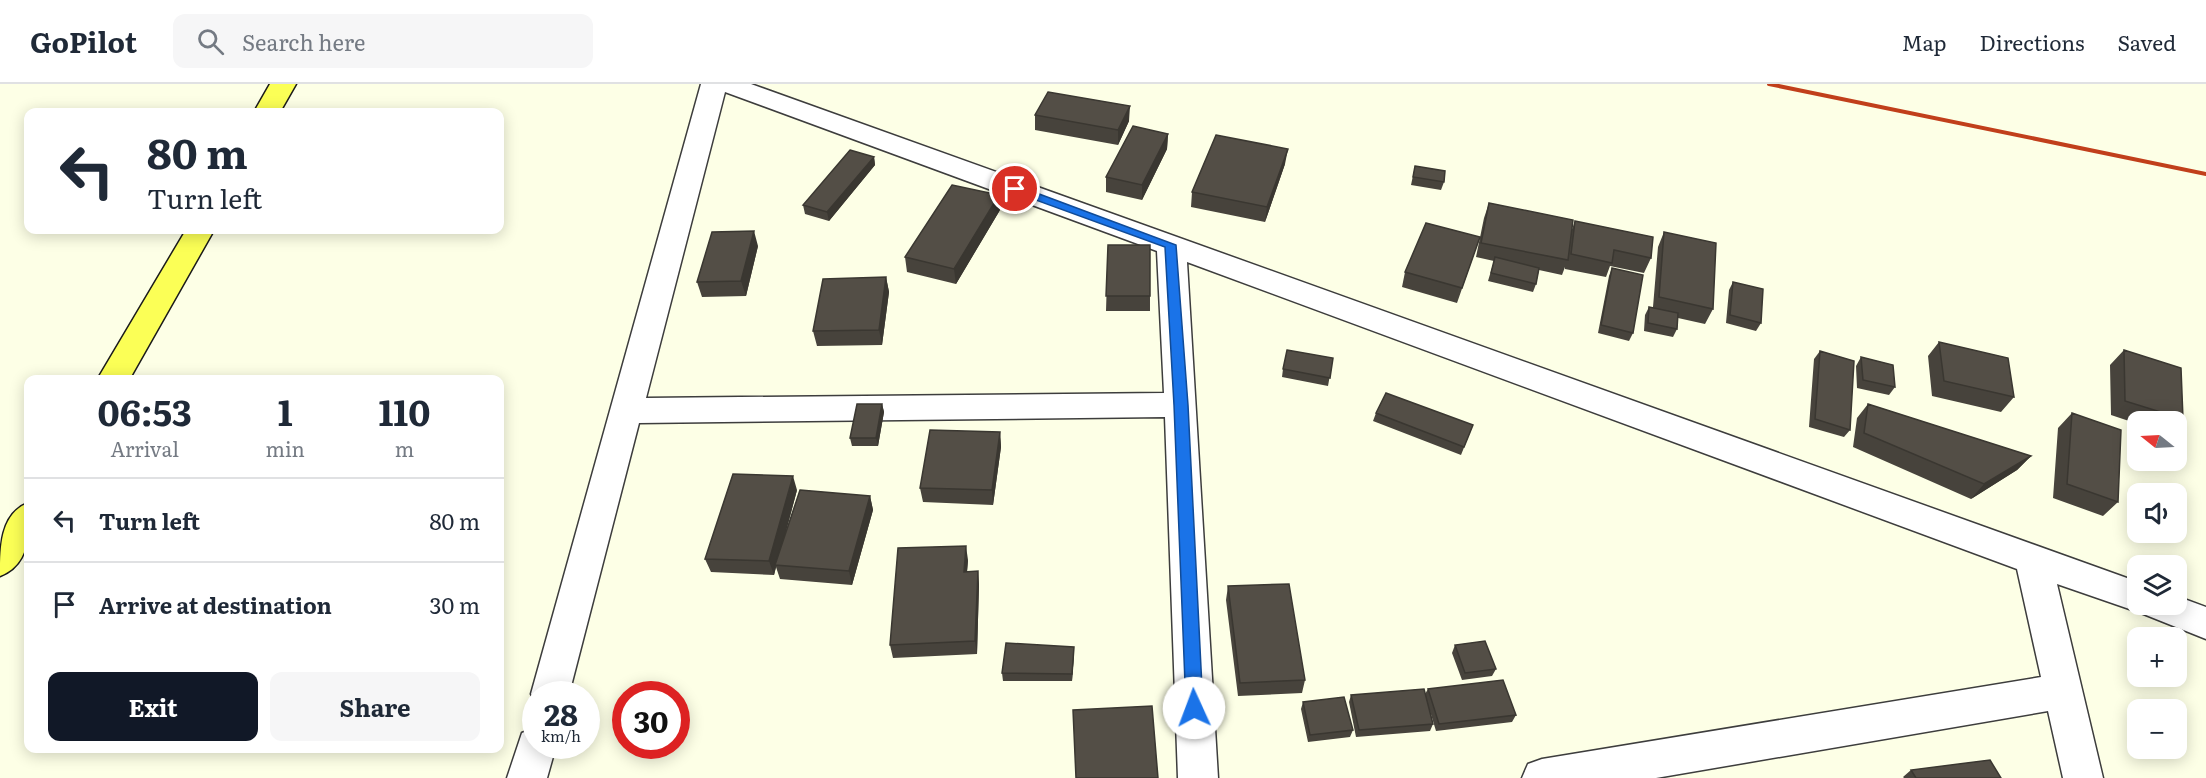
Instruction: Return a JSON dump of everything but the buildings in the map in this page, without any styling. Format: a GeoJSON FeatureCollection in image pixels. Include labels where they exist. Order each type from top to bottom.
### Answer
{"type":"FeatureCollection","features":[{"type":"Feature","properties":{"kind":"main road"},"geometry":{"type":"LineString","coordinates":[[269,108],[284,84]]}},
{"type":"Feature","properties":{"kind":"main road"},"geometry":{"type":"LineString","coordinates":[[116,375],[198,234]]}},
{"type":"Feature","properties":{"kind":"main road"},"geometry":{"type":"LineString","coordinates":[[0,561],[24,523]]}},
{"type":"Feature","properties":{"kind":"street"},"geometry":{"type":"LineString","coordinates":[[553,681],[714,84]]}},
{"type":"Feature","properties":{"kind":"street"},"geometry":{"type":"LineString","coordinates":[[727,84],[2127,594]]}},
{"type":"Feature","properties":{"kind":"street"},"geometry":{"type":"LineString","coordinates":[[1170,245],[1181,405],[1198,778]]}},
{"type":"Feature","properties":{"kind":"street"},"geometry":{"type":"LineString","coordinates":[[626,411],[1181,405]]}},
{"type":"Feature","properties":{"kind":"street"},"geometry":{"type":"LineString","coordinates":[[2032,560],[2083,778]]}},
{"type":"Feature","properties":{"kind":"street"},"geometry":{"type":"LineString","coordinates":[[2185,615],[2206,623]]}},
{"type":"Feature","properties":{"kind":"street"},"geometry":{"type":"LineString","coordinates":[[1542,778],[2063,691]]}},
{"type":"Feature","properties":{"kind":"railway"},"geometry":{"type":"LineString","coordinates":[[1769,84],[2206,174]]}},
{"type":"Feature","properties":{"kind":"route"},"geometry":{"type":"LineString","coordinates":[[1015,189],[1170,245],[1181,405],[1194,708]]}}]}
